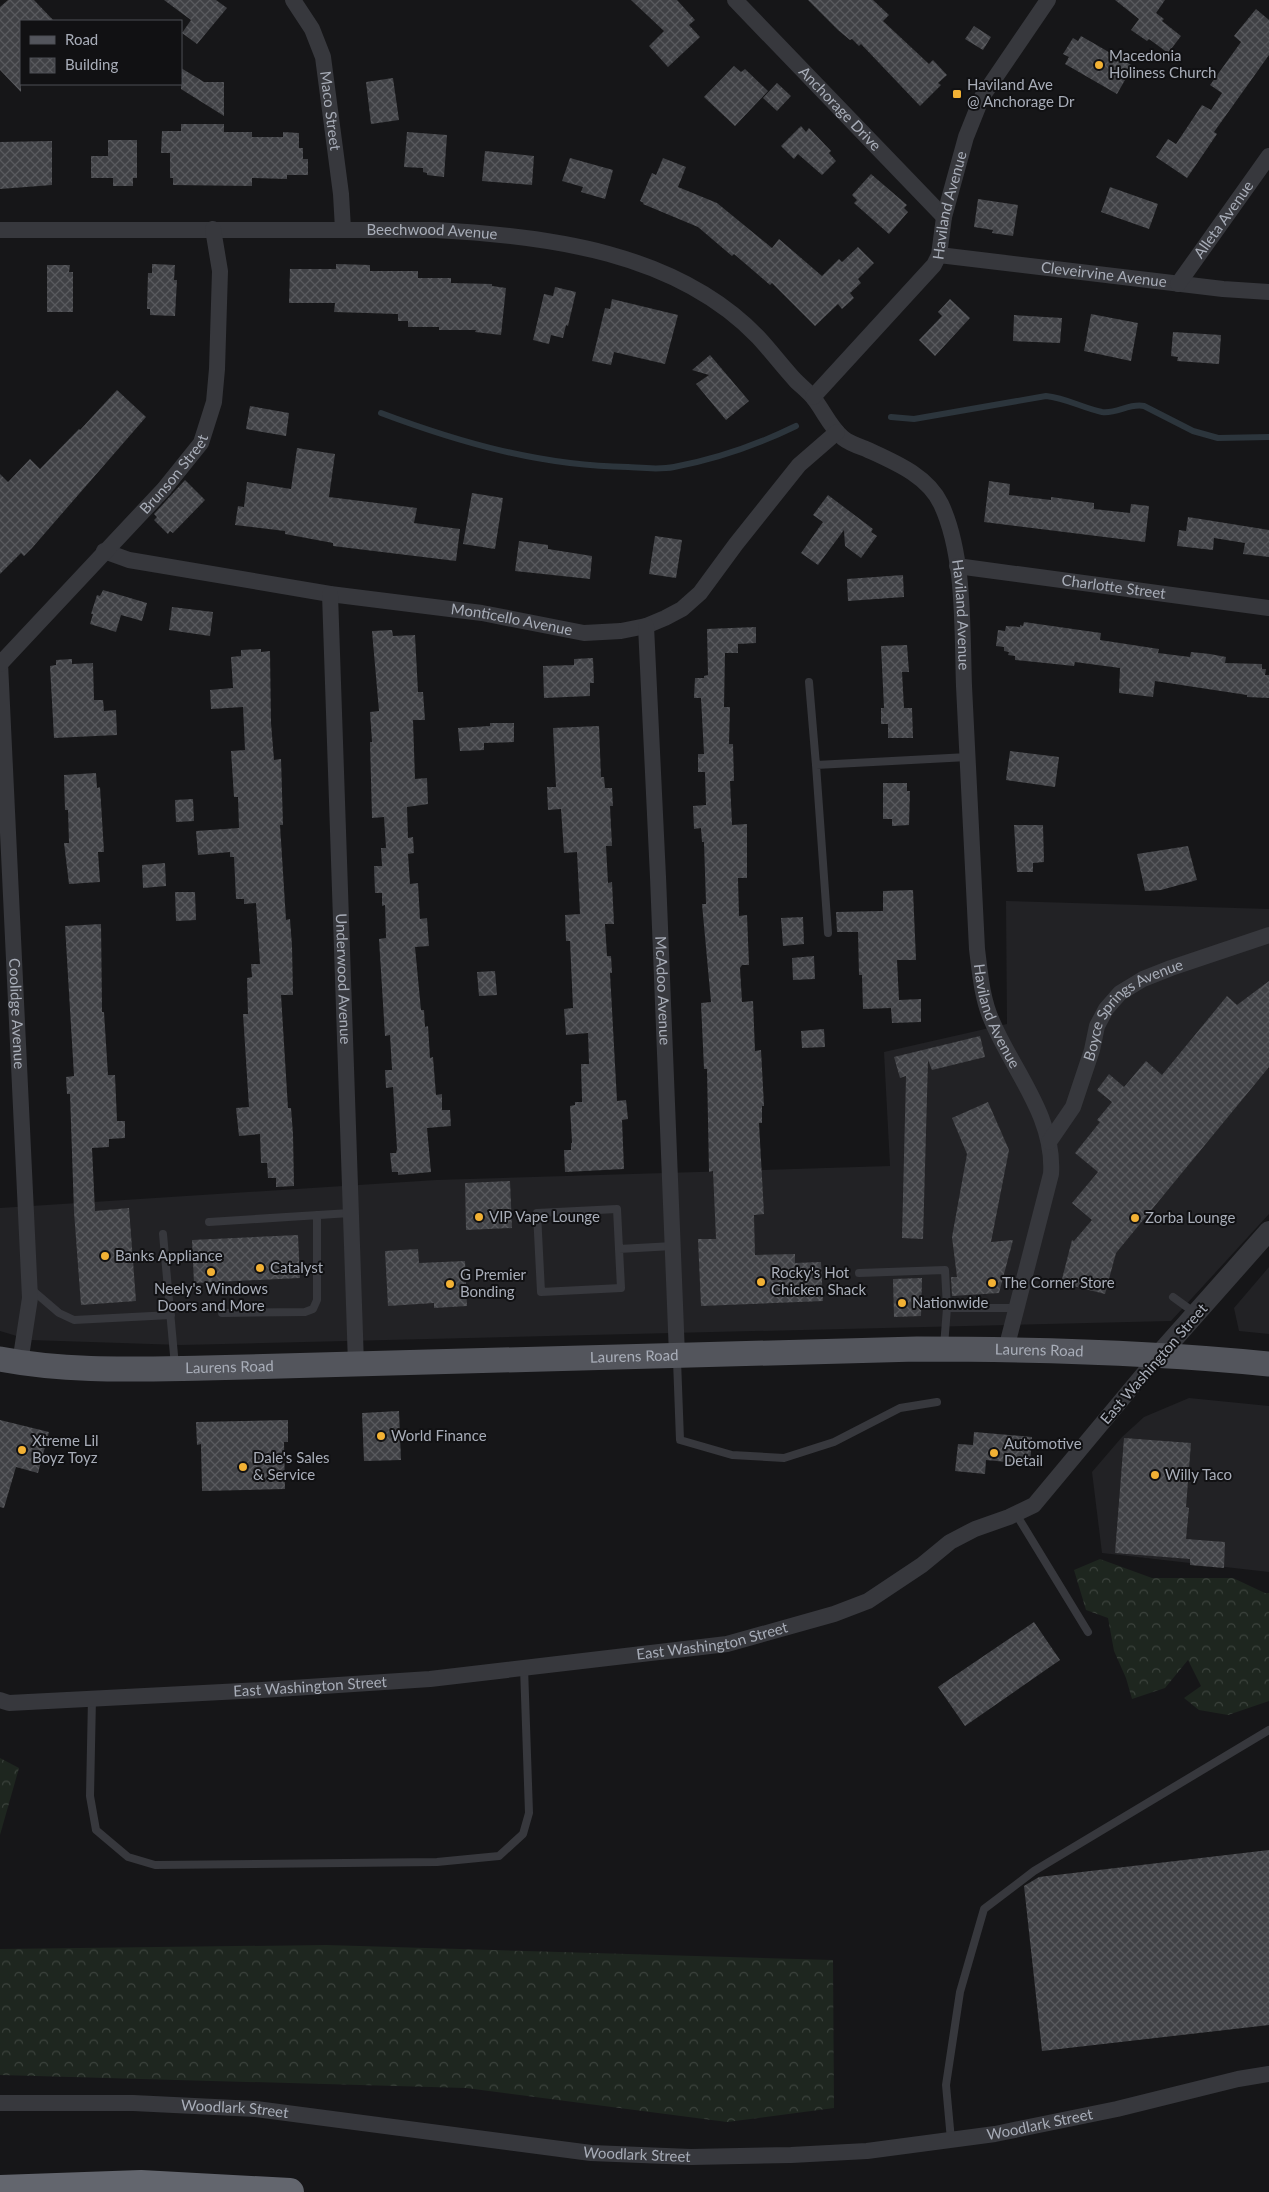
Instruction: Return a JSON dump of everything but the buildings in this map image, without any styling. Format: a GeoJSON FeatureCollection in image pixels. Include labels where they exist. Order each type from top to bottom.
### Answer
{"type":"FeatureCollection","features":[{"type":"Feature","properties":{"kind":"highway"},"geometry":{"type":"LineString","coordinates":[[0,2188],[141,2184],[290,2192]]}},
{"type":"Feature","properties":{"kind":"main road","name":"Laurens Road"},"geometry":{"type":"LineString","coordinates":[[10,1361],[99,1368],[175,1368],[677,1355],[1006,1349],[1111,1352],[1269,1364]]}},
{"type":"Feature","properties":{"kind":"street","name":"Maco Street"},"geometry":{"type":"LineString","coordinates":[[293,0],[312,29],[323,57],[341,194],[343,229]]}},
{"type":"Feature","properties":{"kind":"street","name":"Anchorage Drive"},"geometry":{"type":"LineString","coordinates":[[735,0],[944,217]]}},
{"type":"Feature","properties":{"kind":"street","name":"Haviland Avenue"},"geometry":{"type":"LineString","coordinates":[[1006,1349],[1051,1174],[1052,1160],[1049,1142],[1038,1110],[991,1020],[983,987],[977,949],[962,622],[957,566],[941,504],[926,483],[901,465],[845,440],[837,432],[813,397],[934,265],[939,255],[944,217],[966,137],[982,97],[1048,0]]}},
{"type":"Feature","properties":{"kind":"street","name":"Alleta Avenue"},"geometry":{"type":"LineString","coordinates":[[1178,284],[1269,156]]}},
{"type":"Feature","properties":{"kind":"street","name":"Brunson Street"},"geometry":{"type":"LineString","coordinates":[[0,664],[164,489],[201,443],[214,402],[220,271],[212,229]]}},
{"type":"Feature","properties":{"kind":"street","name":"Beechwood Avenue"},"geometry":{"type":"LineString","coordinates":[[0,230],[436,230],[491,233],[571,245],[639,264],[699,290],[730,312],[757,337],[813,397]]}},
{"type":"Feature","properties":{"kind":"street","name":"Cleveirvine Avenue"},"geometry":{"type":"LineString","coordinates":[[939,255],[1178,284],[1269,292]]}},
{"type":"Feature","properties":{"kind":"street","name":"Monticello Avenue"},"geometry":{"type":"LineString","coordinates":[[104,552],[129,560],[330,594],[482,613],[584,633],[621,631],[646,626],[682,609],[700,593],[736,544],[799,465],[837,432]]}},
{"type":"Feature","properties":{"kind":"street","name":"Charlotte Street"},"geometry":{"type":"LineString","coordinates":[[957,566],[1269,608]]}},
{"type":"Feature","properties":{"kind":"street","name":"Underwood Avenue"},"geometry":{"type":"LineString","coordinates":[[330,594],[356,1364]]}},
{"type":"Feature","properties":{"kind":"street","name":"McAdoo Avenue"},"geometry":{"type":"LineString","coordinates":[[646,626],[677,1355]]}},
{"type":"Feature","properties":{"kind":"street","name":"Coolidge Avenue"},"geometry":{"type":"LineString","coordinates":[[0,664],[30,1288],[30,1298],[10,1361]]}},
{"type":"Feature","properties":{"kind":"street","name":"Boyce Springs Avenue"},"geometry":{"type":"LineString","coordinates":[[1049,1142],[1073,1107],[1092,1050],[1097,1026],[1106,1009],[1120,993],[1170,968],[1269,935]]}},
{"type":"Feature","properties":{"kind":"street","name":"East Washington Street"},"geometry":{"type":"LineString","coordinates":[[0,1700],[10,1702],[92,1698],[430,1679],[524,1667],[674,1652],[727,1644],[834,1614],[868,1601],[891,1587],[950,1542],[975,1529],[1016,1514],[1034,1505],[1159,1355],[1263,1241]]}},
{"type":"Feature","properties":{"kind":"street","name":"Woodlark Street"},"geometry":{"type":"LineString","coordinates":[[0,2103],[133,2102],[256,2109],[582,2152],[681,2156],[791,2156],[867,2151],[995,2134],[1117,2109],[1269,2074]]}},
{"type":"Feature","properties":{"kind":"lane"},"geometry":{"type":"LineString","coordinates":[[809,682],[828,933]]}},
{"type":"Feature","properties":{"kind":"lane"},"geometry":{"type":"LineString","coordinates":[[816,765],[968,757]]}},
{"type":"Feature","properties":{"kind":"lane"},"geometry":{"type":"LineString","coordinates":[[617,1209],[619,1249],[621,1288],[541,1292],[537,1213],[617,1209]]}},
{"type":"Feature","properties":{"kind":"lane"},"geometry":{"type":"LineString","coordinates":[[210,1222],[350,1213]]}},
{"type":"Feature","properties":{"kind":"lane"},"geometry":{"type":"LineString","coordinates":[[222,1313],[305,1312],[313,1309],[317,1300],[317,1215]]}},
{"type":"Feature","properties":{"kind":"lane"},"geometry":{"type":"LineString","coordinates":[[163,1234],[175,1368]]}},
{"type":"Feature","properties":{"kind":"lane"},"geometry":{"type":"LineString","coordinates":[[619,1249],[673,1246]]}},
{"type":"Feature","properties":{"kind":"lane"},"geometry":{"type":"LineString","coordinates":[[859,1273],[944,1270],[947,1308],[944,1350]]}},
{"type":"Feature","properties":{"kind":"lane"},"geometry":{"type":"LineString","coordinates":[[30,1288],[59,1313],[74,1320],[171,1315]]}},
{"type":"Feature","properties":{"kind":"lane"},"geometry":{"type":"LineString","coordinates":[[1173,1297],[1196,1314]]}},
{"type":"Feature","properties":{"kind":"lane"},"geometry":{"type":"LineString","coordinates":[[947,1308],[1017,1308]]}},
{"type":"Feature","properties":{"kind":"lane"},"geometry":{"type":"LineString","coordinates":[[677,1355],[680,1440],[732,1455],[784,1458],[834,1442],[900,1408],[937,1402]]}},
{"type":"Feature","properties":{"kind":"lane"},"geometry":{"type":"LineString","coordinates":[[1016,1514],[1088,1632]]}},
{"type":"Feature","properties":{"kind":"lane"},"geometry":{"type":"LineString","coordinates":[[92,1698],[90,1796],[96,1830],[128,1856],[155,1864],[437,1862],[500,1856],[523,1834],[529,1813],[524,1667]]}},
{"type":"Feature","properties":{"kind":"lane"},"geometry":{"type":"LineString","coordinates":[[951,2140],[946,2085],[960,1992],[984,1909],[1034,1871],[1269,1730]]}},
{"type":"Feature","properties":{"kind":"shaded area"},"geometry":{"type":"Polygon","coordinates":[[[1006,901],[1269,909],[1269,1214],[1171,1321],[181,1345],[30,1340],[0,1331],[0,1208],[436,1180],[890,1166],[884,1052],[1007,1024],[1006,901]]]}},
{"type":"Feature","properties":{"kind":"shaded area"},"geometry":{"type":"Polygon","coordinates":[[[1269,1267],[1269,1334],[1239,1331],[1234,1308],[1269,1267]]]}},
{"type":"Feature","properties":{"kind":"shaded area"},"geometry":{"type":"Polygon","coordinates":[[[1189,1398],[1269,1406],[1269,1572],[1102,1553],[1092,1472],[1122,1437],[1144,1417],[1189,1398]]]}},
{"type":"Feature","properties":{"kind":"green space"},"geometry":{"type":"Polygon","coordinates":[[[1100,1559],[1152,1578],[1233,1578],[1265,1593],[1269,1593],[1269,1701],[1228,1715],[1199,1710],[1184,1698],[1201,1686],[1188,1660],[1165,1688],[1132,1699],[1126,1678],[1114,1651],[1108,1618],[1086,1610],[1074,1570],[1100,1559]]]}},
{"type":"Feature","properties":{"kind":"green space"},"geometry":{"type":"Polygon","coordinates":[[[0,1758],[19,1768],[0,1835],[0,1758]]]}},
{"type":"Feature","properties":{"kind":"green space"},"geometry":{"type":"Polygon","coordinates":[[[326,1945],[833,1960],[834,2108],[727,2122],[466,2088],[0,2075],[0,1949],[326,1945]]]}},
{"type":"Feature","properties":{"kind":"waterway"},"geometry":{"type":"LineString","coordinates":[[891,417],[914,419],[1046,396],[1102,412],[1139,405],[1144,406],[1193,431],[1218,438],[1269,437]]}},
{"type":"Feature","properties":{"kind":"waterway"},"geometry":{"type":"LineString","coordinates":[[381,413],[441,434],[502,451],[596,466],[651,468],[674,467],[721,456],[796,426]]}},
{"type":"Feature","properties":{"kind":"place","name":"Macedonia Holiness Church"},"geometry":{"type":"Point","coordinates":[1099,65]}},
{"type":"Feature","properties":{"kind":"place","name":"Haviland Ave @ Anchorage Dr"},"geometry":{"type":"Point","coordinates":[957,94]}},
{"type":"Feature","properties":{"kind":"place","name":"VIP Vape Lounge"},"geometry":{"type":"Point","coordinates":[479,1217]}},
{"type":"Feature","properties":{"kind":"place","name":"Zorba Lounge"},"geometry":{"type":"Point","coordinates":[1135,1218]}},
{"type":"Feature","properties":{"kind":"place","name":"Banks Appliance"},"geometry":{"type":"Point","coordinates":[105,1256]}},
{"type":"Feature","properties":{"kind":"place","name":"Catalyst"},"geometry":{"type":"Point","coordinates":[260,1268]}},
{"type":"Feature","properties":{"kind":"place","name":"Neely's Windows Doors and More"},"geometry":{"type":"Point","coordinates":[211,1272]}},
{"type":"Feature","properties":{"kind":"place","name":"Rocky's Hot Chicken Shack"},"geometry":{"type":"Point","coordinates":[761,1282]}},
{"type":"Feature","properties":{"kind":"place","name":"The Corner Store"},"geometry":{"type":"Point","coordinates":[992,1283]}},
{"type":"Feature","properties":{"kind":"place","name":"G Premier Bonding"},"geometry":{"type":"Point","coordinates":[450,1284]}},
{"type":"Feature","properties":{"kind":"place","name":"Nationwide"},"geometry":{"type":"Point","coordinates":[902,1303]}},
{"type":"Feature","properties":{"kind":"place","name":"World Finance"},"geometry":{"type":"Point","coordinates":[381,1436]}},
{"type":"Feature","properties":{"kind":"place","name":"Xtreme Lil Boyz Toyz"},"geometry":{"type":"Point","coordinates":[22,1450]}},
{"type":"Feature","properties":{"kind":"place","name":"Automotive Detail"},"geometry":{"type":"Point","coordinates":[994,1453]}},
{"type":"Feature","properties":{"kind":"place","name":"Dale's Sales & Service"},"geometry":{"type":"Point","coordinates":[243,1467]}},
{"type":"Feature","properties":{"kind":"place","name":"Willy Taco"},"geometry":{"type":"Point","coordinates":[1155,1475]}}]}
